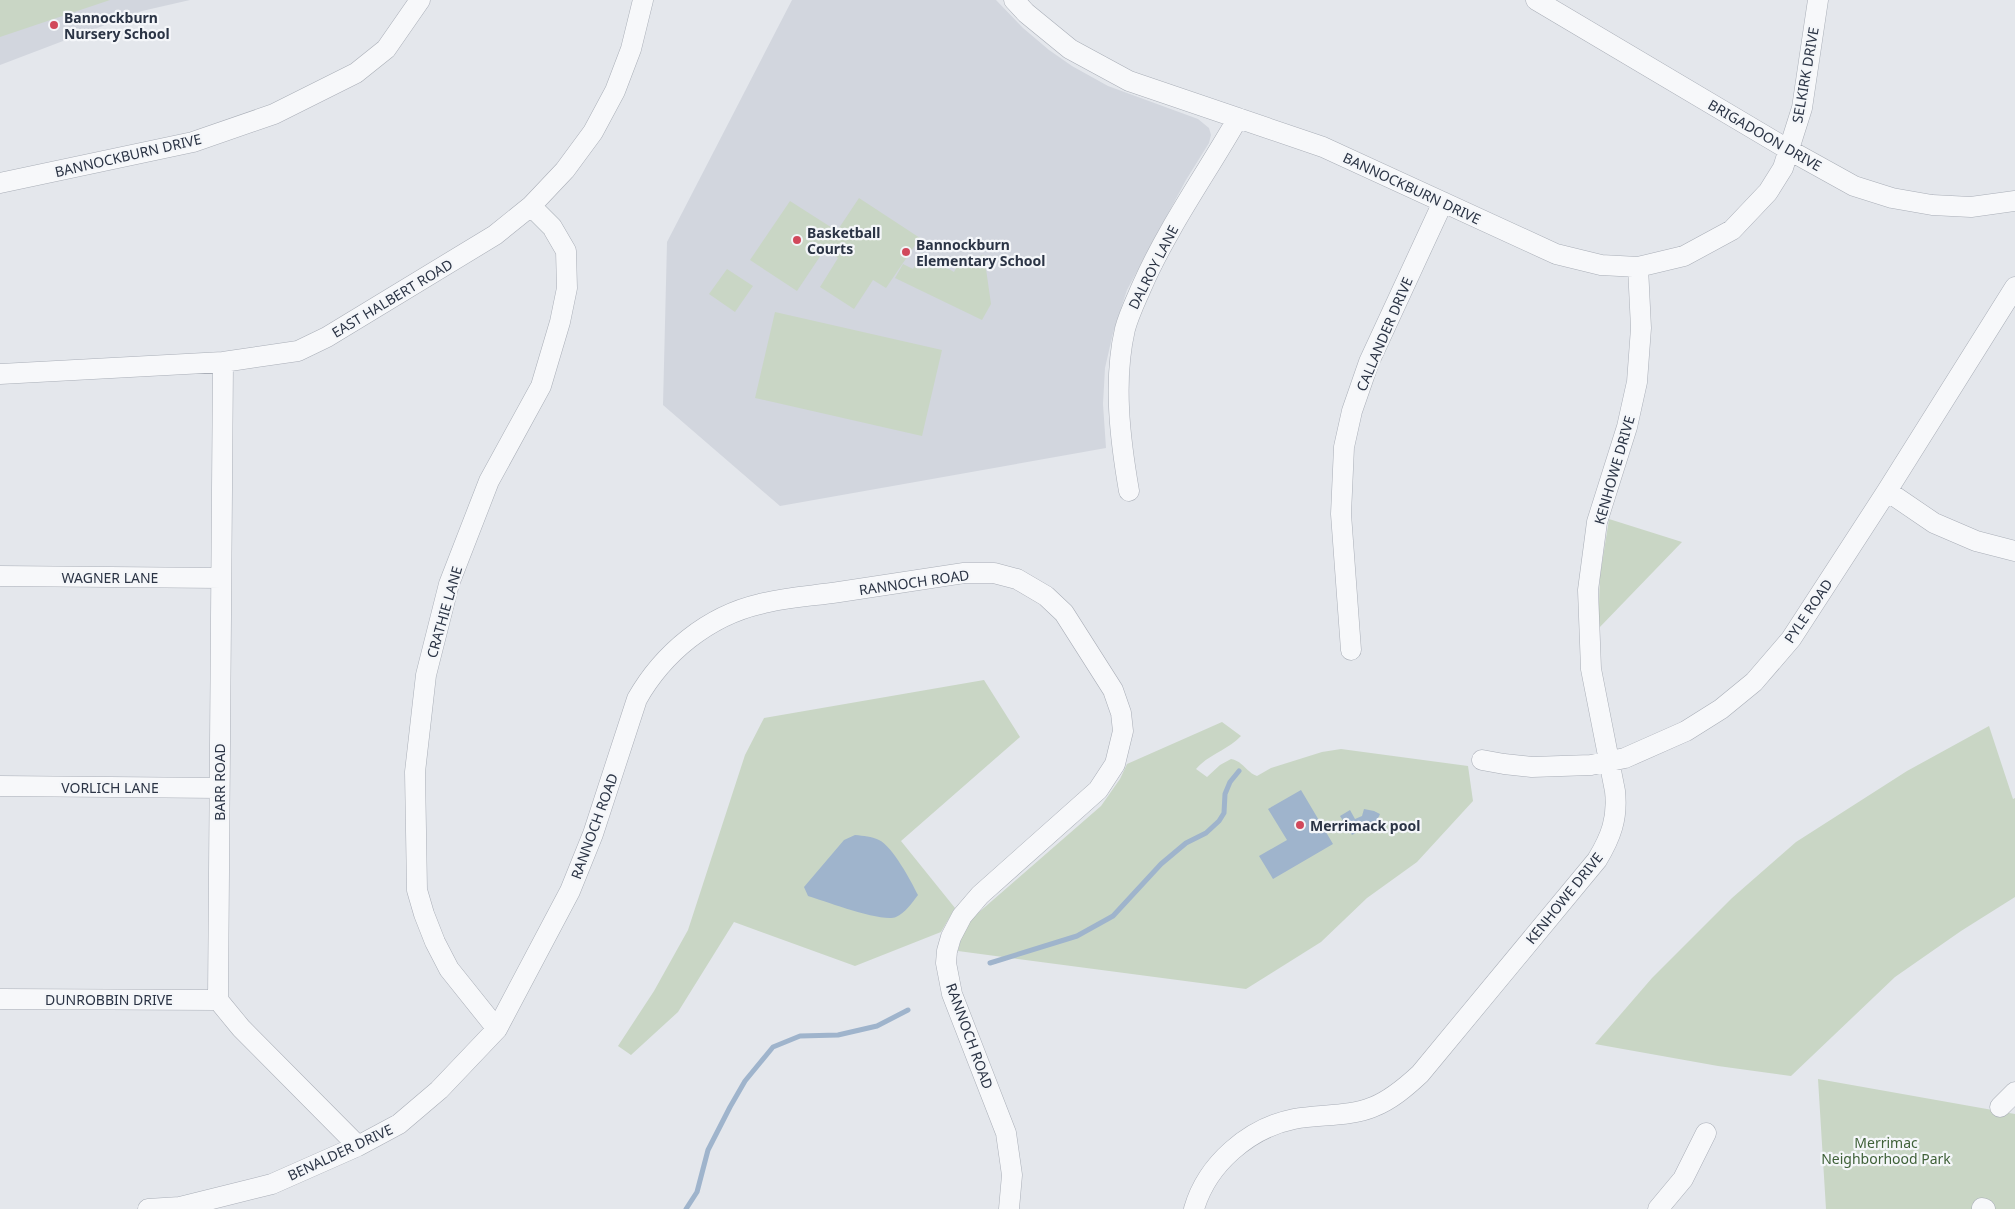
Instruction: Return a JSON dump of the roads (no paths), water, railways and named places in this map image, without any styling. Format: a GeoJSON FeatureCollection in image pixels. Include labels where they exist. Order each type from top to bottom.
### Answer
{"type":"FeatureCollection","features":[{"type":"Feature","properties":{"kind":"street","name":"BANNOCKBURN DRIVE"},"geometry":{"type":"LineString","coordinates":[[0,182],[193,142],[274,114],[356,73],[386,49],[420,0]]}},
{"type":"Feature","properties":{"kind":"street","name":"EAST HALBERT ROAD"},"geometry":{"type":"LineString","coordinates":[[0,374],[223,362],[284,354],[311,346],[495,235],[531,206],[566,170],[593,132],[615,91],[632,49],[643,0]]}},
{"type":"Feature","properties":{"kind":"street","name":"BANNOCKBURN DRIVE"},"geometry":{"type":"LineString","coordinates":[[1014,0],[1070,49],[1129,81],[1323,147],[1556,254],[1601,265],[1638,267],[1684,256],[1732,230],[1768,192],[1783,168],[1790,150]]}},
{"type":"Feature","properties":{"kind":"street","name":"BRIGADOON DRIVE"},"geometry":{"type":"LineString","coordinates":[[1536,0],[1854,186],[1892,198],[1932,205],[1971,206],[2015,201]]}},
{"type":"Feature","properties":{"kind":"street","name":"SELKIRK DRIVE"},"geometry":{"type":"LineString","coordinates":[[1790,150],[1802,108],[1818,0]]}},
{"type":"Feature","properties":{"kind":"street","name":"DALROY LANE"},"geometry":{"type":"LineString","coordinates":[[1129,491],[1124,457],[1119,390],[1121,352],[1127,322],[1152,265],[1238,118]]}},
{"type":"Feature","properties":{"kind":"street","name":"CALLANDER DRIVE"},"geometry":{"type":"LineString","coordinates":[[1351,650],[1342,514],[1344,447],[1352,411],[1369,362],[1443,202]]}},
{"type":"Feature","properties":{"kind":"street","name":"CRATHIE LANE"},"geometry":{"type":"LineString","coordinates":[[497,1028],[449,969],[435,942],[424,914],[417,890],[415,772],[426,675],[449,584],[489,481],[541,386],[560,322],[567,288],[566,252],[552,226],[531,206]]}},
{"type":"Feature","properties":{"kind":"street","name":"KENHOWE DRIVE"},"geometry":{"type":"LineString","coordinates":[[1194,1209],[1212,1174],[1226,1156],[1245,1139],[1276,1124],[1295,1119],[1351,1113],[1373,1107],[1399,1092],[1420,1074],[1597,860],[1609,841],[1615,822],[1617,806],[1591,669],[1588,590],[1598,522],[1627,427],[1637,382],[1641,328],[1638,267]]}},
{"type":"Feature","properties":{"kind":"street","name":"PYLE ROAD"},"geometry":{"type":"LineString","coordinates":[[1482,760],[1532,767],[1591,765],[1625,758],[1686,731],[1721,709],[1754,682],[1791,639],[1887,491],[2015,287]]}},
{"type":"Feature","properties":{"kind":"street","name":"BARR ROAD"},"geometry":{"type":"LineString","coordinates":[[218,1000],[223,362]]}},
{"type":"Feature","properties":{"kind":"street"},"geometry":{"type":"LineString","coordinates":[[1887,491],[1934,523],[1976,541],[2015,551]]}},
{"type":"Feature","properties":{"kind":"street","name":"RANNOCH ROAD"},"geometry":{"type":"LineString","coordinates":[[497,1028],[570,891],[593,834],[638,699],[648,679],[686,640],[713,623],[760,604],[964,573],[994,574],[1018,579],[1046,596],[1064,613],[1113,690],[1121,713],[1123,731],[1115,764],[1098,790],[980,895],[962,916],[950,937],[946,963],[952,994],[1006,1133],[1012,1175],[1009,1209]]}},
{"type":"Feature","properties":{"kind":"street","name":"WAGNER LANE"},"geometry":{"type":"LineString","coordinates":[[0,576],[220,578]]}},
{"type":"Feature","properties":{"kind":"street","name":"VORLICH LANE"},"geometry":{"type":"LineString","coordinates":[[0,786],[219,788]]}},
{"type":"Feature","properties":{"kind":"street","name":"DUNROBBIN DRIVE"},"geometry":{"type":"LineString","coordinates":[[0,999],[218,1000]]}},
{"type":"Feature","properties":{"kind":"street"},"geometry":{"type":"LineString","coordinates":[[218,1000],[241,1028],[358,1146]]}},
{"type":"Feature","properties":{"kind":"street","name":"BENALDER DRIVE"},"geometry":{"type":"LineString","coordinates":[[148,1209],[180,1207],[272,1184],[358,1146],[399,1124],[439,1090],[497,1028]]}},
{"type":"Feature","properties":{"kind":"street"},"geometry":{"type":"LineString","coordinates":[[2000,1108],[2015,1092]]}},
{"type":"Feature","properties":{"kind":"street"},"geometry":{"type":"LineString","coordinates":[[1658,1209],[1683,1179],[1706,1133]]}},
{"type":"Feature","properties":{"kind":"water","name":"Merrimack pool"},"geometry":{"type":"Polygon","coordinates":[[[1301,790],[1333,844],[1273,879],[1259,856],[1287,840],[1268,809],[1301,790]]]}},
{"type":"Feature","properties":{"kind":"water"},"geometry":{"type":"Polygon","coordinates":[[[1364,809],[1380,814],[1371,830],[1365,832],[1362,830],[1352,835],[1340,816],[1350,810],[1355,819],[1362,816],[1364,809]]]}},
{"type":"Feature","properties":{"kind":"water"},"geometry":{"type":"Polygon","coordinates":[[[855,835],[867,836],[884,844],[901,865],[918,895],[896,917],[879,917],[866,914],[808,896],[804,887],[844,840],[855,835]]]}},
{"type":"Feature","properties":{"kind":"waterway"},"geometry":{"type":"LineString","coordinates":[[990,963],[1077,936],[1113,916],[1161,864],[1186,843],[1206,833],[1219,821],[1224,813],[1225,794],[1230,782],[1239,771]]}},
{"type":"Feature","properties":{"kind":"waterway"},"geometry":{"type":"LineString","coordinates":[[686,1209],[697,1192],[708,1150],[730,1107],[745,1081],[773,1047],[800,1036],[838,1035],[877,1026],[908,1010]]}},
{"type":"Feature","properties":{"kind":"place","name":"Bannockburn Nursery School"},"geometry":{"type":"Point","coordinates":[54,25]}},
{"type":"Feature","properties":{"kind":"place","name":"Basketball Courts"},"geometry":{"type":"Point","coordinates":[797,240]}},
{"type":"Feature","properties":{"kind":"place","name":"Bannockburn Elementary School"},"geometry":{"type":"Point","coordinates":[906,252]}},
{"type":"Feature","properties":{"kind":"place","name":"Merrimack pool"},"geometry":{"type":"Point","coordinates":[1300,825]}},
{"type":"Feature","properties":{"kind":"park label","name":"Merrimac Neighborhood Park"},"geometry":{"type":"Point","coordinates":[1886,1150]}}]}
